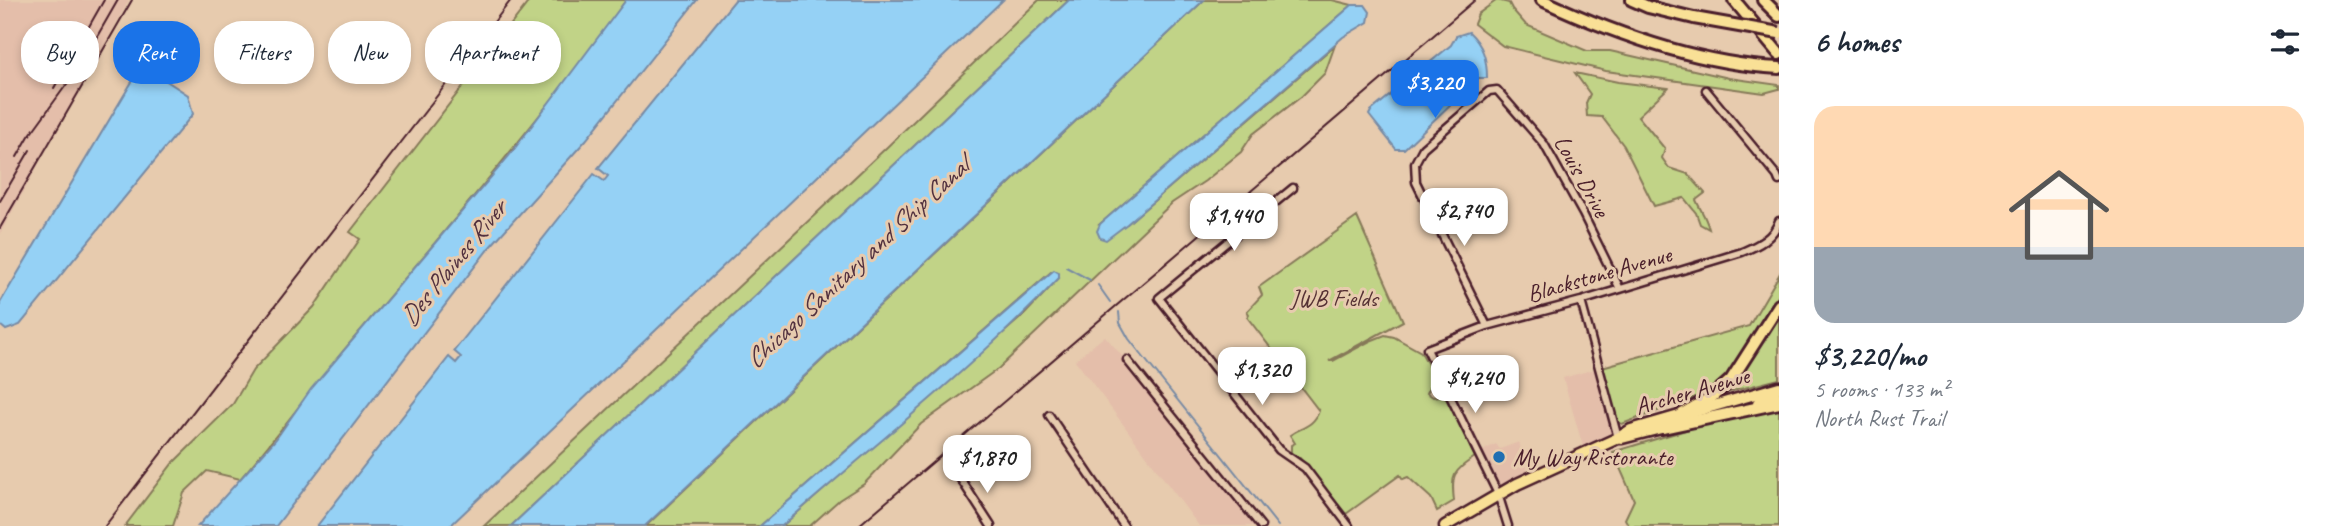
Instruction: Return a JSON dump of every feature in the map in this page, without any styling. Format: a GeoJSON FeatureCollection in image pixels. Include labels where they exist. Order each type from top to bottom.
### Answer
{"type":"FeatureCollection","features":[{"type":"Feature","properties":{"kind":"highway"},"geometry":{"type":"LineString","coordinates":[[1542,0],[1626,35],[1693,54],[1779,68]]}},
{"type":"Feature","properties":{"kind":"highway"},"geometry":{"type":"LineString","coordinates":[[1632,0],[1648,7],[1694,18],[1779,33]]}},
{"type":"Feature","properties":{"kind":"highway"},"geometry":{"type":"LineString","coordinates":[[1734,0],[1779,54]]}},
{"type":"Feature","properties":{"kind":"highway"},"geometry":{"type":"LineString","coordinates":[[1763,0],[1779,16]]}},
{"type":"Feature","properties":{"kind":"highway"},"geometry":{"type":"LineString","coordinates":[[1682,414],[1713,396],[1731,380],[1779,305]]}},
{"type":"Feature","properties":{"kind":"highway"},"geometry":{"type":"LineString","coordinates":[[1662,428],[1779,403]]}},
{"type":"Feature","properties":{"kind":"main road","name":"Archer Avenue"},"geometry":{"type":"LineString","coordinates":[[1445,526],[1498,494],[1631,430],[1779,387]]}},
{"type":"Feature","properties":{"kind":"main road","name":"Archer Avenue"},"geometry":{"type":"LineString","coordinates":[[1618,438],[1633,437],[1779,397]]}},
{"type":"Feature","properties":{"kind":"street","name":"Louis Drive"},"geometry":{"type":"LineString","coordinates":[[1487,326],[1416,182],[1415,163],[1423,148],[1489,91],[1497,90],[1544,144],[1620,289]]}},
{"type":"Feature","properties":{"kind":"street"},"geometry":{"type":"LineString","coordinates":[[1706,90],[1779,181]]}},
{"type":"Feature","properties":{"kind":"street"},"geometry":{"type":"LineString","coordinates":[[1771,169],[1779,163]]}},
{"type":"Feature","properties":{"kind":"street"},"geometry":{"type":"LineString","coordinates":[[1293,188],[1159,298],[1279,450],[1305,468],[1349,526]]}},
{"type":"Feature","properties":{"kind":"street","name":"Blackstone Avenue"},"geometry":{"type":"LineString","coordinates":[[1498,494],[1427,349],[1487,326],[1581,301],[1742,252],[1768,238],[1778,224]]}},
{"type":"Feature","properties":{"kind":"street"},"geometry":{"type":"LineString","coordinates":[[1581,301],[1618,438]]}},
{"type":"Feature","properties":{"kind":"street"},"geometry":{"type":"LineString","coordinates":[[1127,360],[1261,526]]}},
{"type":"Feature","properties":{"kind":"street"},"geometry":{"type":"LineString","coordinates":[[1049,415],[1124,526]]}},
{"type":"Feature","properties":{"kind":"street"},"geometry":{"type":"LineString","coordinates":[[960,478],[991,526]]}},
{"type":"Feature","properties":{"kind":"street"},"geometry":{"type":"LineString","coordinates":[[1498,494],[1508,526]]}},
{"type":"Feature","properties":{"kind":"shaded area"},"geometry":{"type":"Polygon","coordinates":[[[0,0],[129,0],[117,21],[113,21],[113,29],[99,54],[99,21],[21,21],[21,84],[83,84],[0,234],[0,0]]]}},
{"type":"Feature","properties":{"kind":"shaded area"},"geometry":{"type":"Polygon","coordinates":[[[1105,336],[1258,526],[1199,526],[1075,360],[1105,336]]]}},
{"type":"Feature","properties":{"kind":"shaded area"},"geometry":{"type":"Polygon","coordinates":[[[1598,368],[1617,437],[1584,450],[1563,378],[1598,368]]]}},
{"type":"Feature","properties":{"kind":"shaded area"},"geometry":{"type":"Polygon","coordinates":[[[1519,442],[1529,476],[1498,492],[1478,453],[1496,444],[1500,449],[1519,442]]]}},
{"type":"Feature","properties":{"kind":"green space"},"geometry":{"type":"Polygon","coordinates":[[[530,0],[626,0],[526,132],[240,479],[207,471],[184,493],[173,526],[125,526],[172,464],[233,404],[253,370],[314,307],[360,239],[350,232],[465,84],[561,84],[561,21],[514,21],[530,0]]]}},
{"type":"Feature","properties":{"kind":"green space"},"geometry":{"type":"Polygon","coordinates":[[[1039,0],[1069,0],[511,526],[484,526],[887,147],[1039,0]]]}},
{"type":"Feature","properties":{"kind":"green space"},"geometry":{"type":"Polygon","coordinates":[[[1204,0],[1332,0],[1352,5],[1100,224],[1127,224],[1335,45],[1325,73],[1302,96],[1253,134],[1241,152],[1172,203],[999,368],[921,424],[864,484],[839,500],[810,526],[782,526],[1025,314],[1059,278],[1052,271],[760,526],[646,526],[1204,0]]]}},
{"type":"Feature","properties":{"kind":"green space"},"geometry":{"type":"Polygon","coordinates":[[[1497,0],[1509,3],[1526,25],[1587,51],[1610,51],[1729,78],[1779,85],[1779,89],[1764,93],[1606,71],[1503,46],[1474,24],[1478,14],[1497,0]]]}},
{"type":"Feature","properties":{"kind":"green space"},"geometry":{"type":"Polygon","coordinates":[[[1575,73],[1668,88],[1638,116],[1665,149],[1662,158],[1669,168],[1688,174],[1705,193],[1696,200],[1709,229],[1700,224],[1696,213],[1684,198],[1654,206],[1624,146],[1602,117],[1587,116],[1586,103],[1590,94],[1575,73]]]}},
{"type":"Feature","properties":{"kind":"green space","name":"JWB Fields"},"geometry":{"type":"Polygon","coordinates":[[[1357,217],[1403,321],[1329,361],[1385,335],[1421,352],[1435,377],[1427,393],[1433,397],[1444,392],[1475,457],[1455,474],[1454,501],[1437,511],[1431,498],[1408,477],[1403,479],[1400,475],[1346,514],[1299,457],[1291,453],[1291,445],[1295,443],[1290,435],[1311,423],[1319,411],[1247,317],[1247,311],[1262,295],[1259,287],[1357,217]]]}},
{"type":"Feature","properties":{"kind":"green space"},"geometry":{"type":"Polygon","coordinates":[[[1779,275],[1779,295],[1728,377],[1707,393],[1622,424],[1617,421],[1602,367],[1749,326],[1779,275]]]}},
{"type":"Feature","properties":{"kind":"green space"},"geometry":{"type":"Polygon","coordinates":[[[1779,312],[1779,379],[1725,393],[1724,391],[1779,312]]]}},
{"type":"Feature","properties":{"kind":"green space"},"geometry":{"type":"Polygon","coordinates":[[[1779,407],[1779,526],[1629,526],[1625,519],[1634,500],[1613,452],[1699,426],[1779,407]]]}},
{"type":"Feature","properties":{"kind":"water","name":"Des Plaines River"},"geometry":{"type":"Polygon","coordinates":[[[626,0],[697,0],[586,140],[489,248],[276,526],[198,526],[276,439],[311,389],[509,156],[626,0]]]}},
{"type":"Feature","properties":{"kind":"water"},"geometry":{"type":"Polygon","coordinates":[[[735,0],[1003,0],[450,526],[317,526],[449,357],[456,363],[461,357],[454,351],[594,174],[604,181],[608,176],[598,168],[735,0]]]}},
{"type":"Feature","properties":{"kind":"water","name":"Chicago Sanitary and Ship Canal"},"geometry":{"type":"Polygon","coordinates":[[[1069,0],[1204,0],[645,526],[511,526],[1069,0]]]}},
{"type":"Feature","properties":{"kind":"water"},"geometry":{"type":"Polygon","coordinates":[[[1352,5],[1365,5],[1370,12],[1368,22],[1343,37],[1127,224],[1106,240],[1100,238],[1097,231],[1100,224],[1352,5]]]}},
{"type":"Feature","properties":{"kind":"water"},"geometry":{"type":"Polygon","coordinates":[[[1469,32],[1483,53],[1487,78],[1478,78],[1404,149],[1396,149],[1369,115],[1371,111],[1451,45],[1456,36],[1469,32]]]}},
{"type":"Feature","properties":{"kind":"water"},"geometry":{"type":"Polygon","coordinates":[[[131,84],[171,84],[188,95],[193,114],[20,325],[6,330],[0,325],[0,303],[131,84]]]}},
{"type":"Feature","properties":{"kind":"water"},"geometry":{"type":"Polygon","coordinates":[[[1054,270],[1059,273],[1059,278],[993,343],[924,405],[782,526],[760,526],[1054,270]]]}},
{"type":"Feature","properties":{"kind":"waterway"},"geometry":{"type":"LineString","coordinates":[[1066,267],[1090,280]]}},
{"type":"Feature","properties":{"kind":"waterway"},"geometry":{"type":"LineString","coordinates":[[1098,285],[1110,302]]}},
{"type":"Feature","properties":{"kind":"waterway"},"geometry":{"type":"LineString","coordinates":[[1119,312],[1120,323],[1129,339],[1278,526]]}},
{"type":"Feature","properties":{"kind":"railway"},"geometry":{"type":"LineString","coordinates":[[54,88],[104,0]]}},
{"type":"Feature","properties":{"kind":"railway"},"geometry":{"type":"LineString","coordinates":[[17,157],[80,66],[118,0]]}},
{"type":"Feature","properties":{"kind":"railway"},"geometry":{"type":"LineString","coordinates":[[0,228],[132,0]]}},
{"type":"Feature","properties":{"kind":"railway"},"geometry":{"type":"LineString","coordinates":[[105,526],[511,0]]}},
{"type":"Feature","properties":{"kind":"railway"},"geometry":{"type":"LineString","coordinates":[[858,526],[1475,0]]}},
{"type":"Feature","properties":{"kind":"railway"},"geometry":{"type":"LineString","coordinates":[[0,201],[30,150]]}},
{"type":"Feature","properties":{"kind":"place","name":"My Way Ristorante"},"geometry":{"type":"Point","coordinates":[1499,457]}}]}
